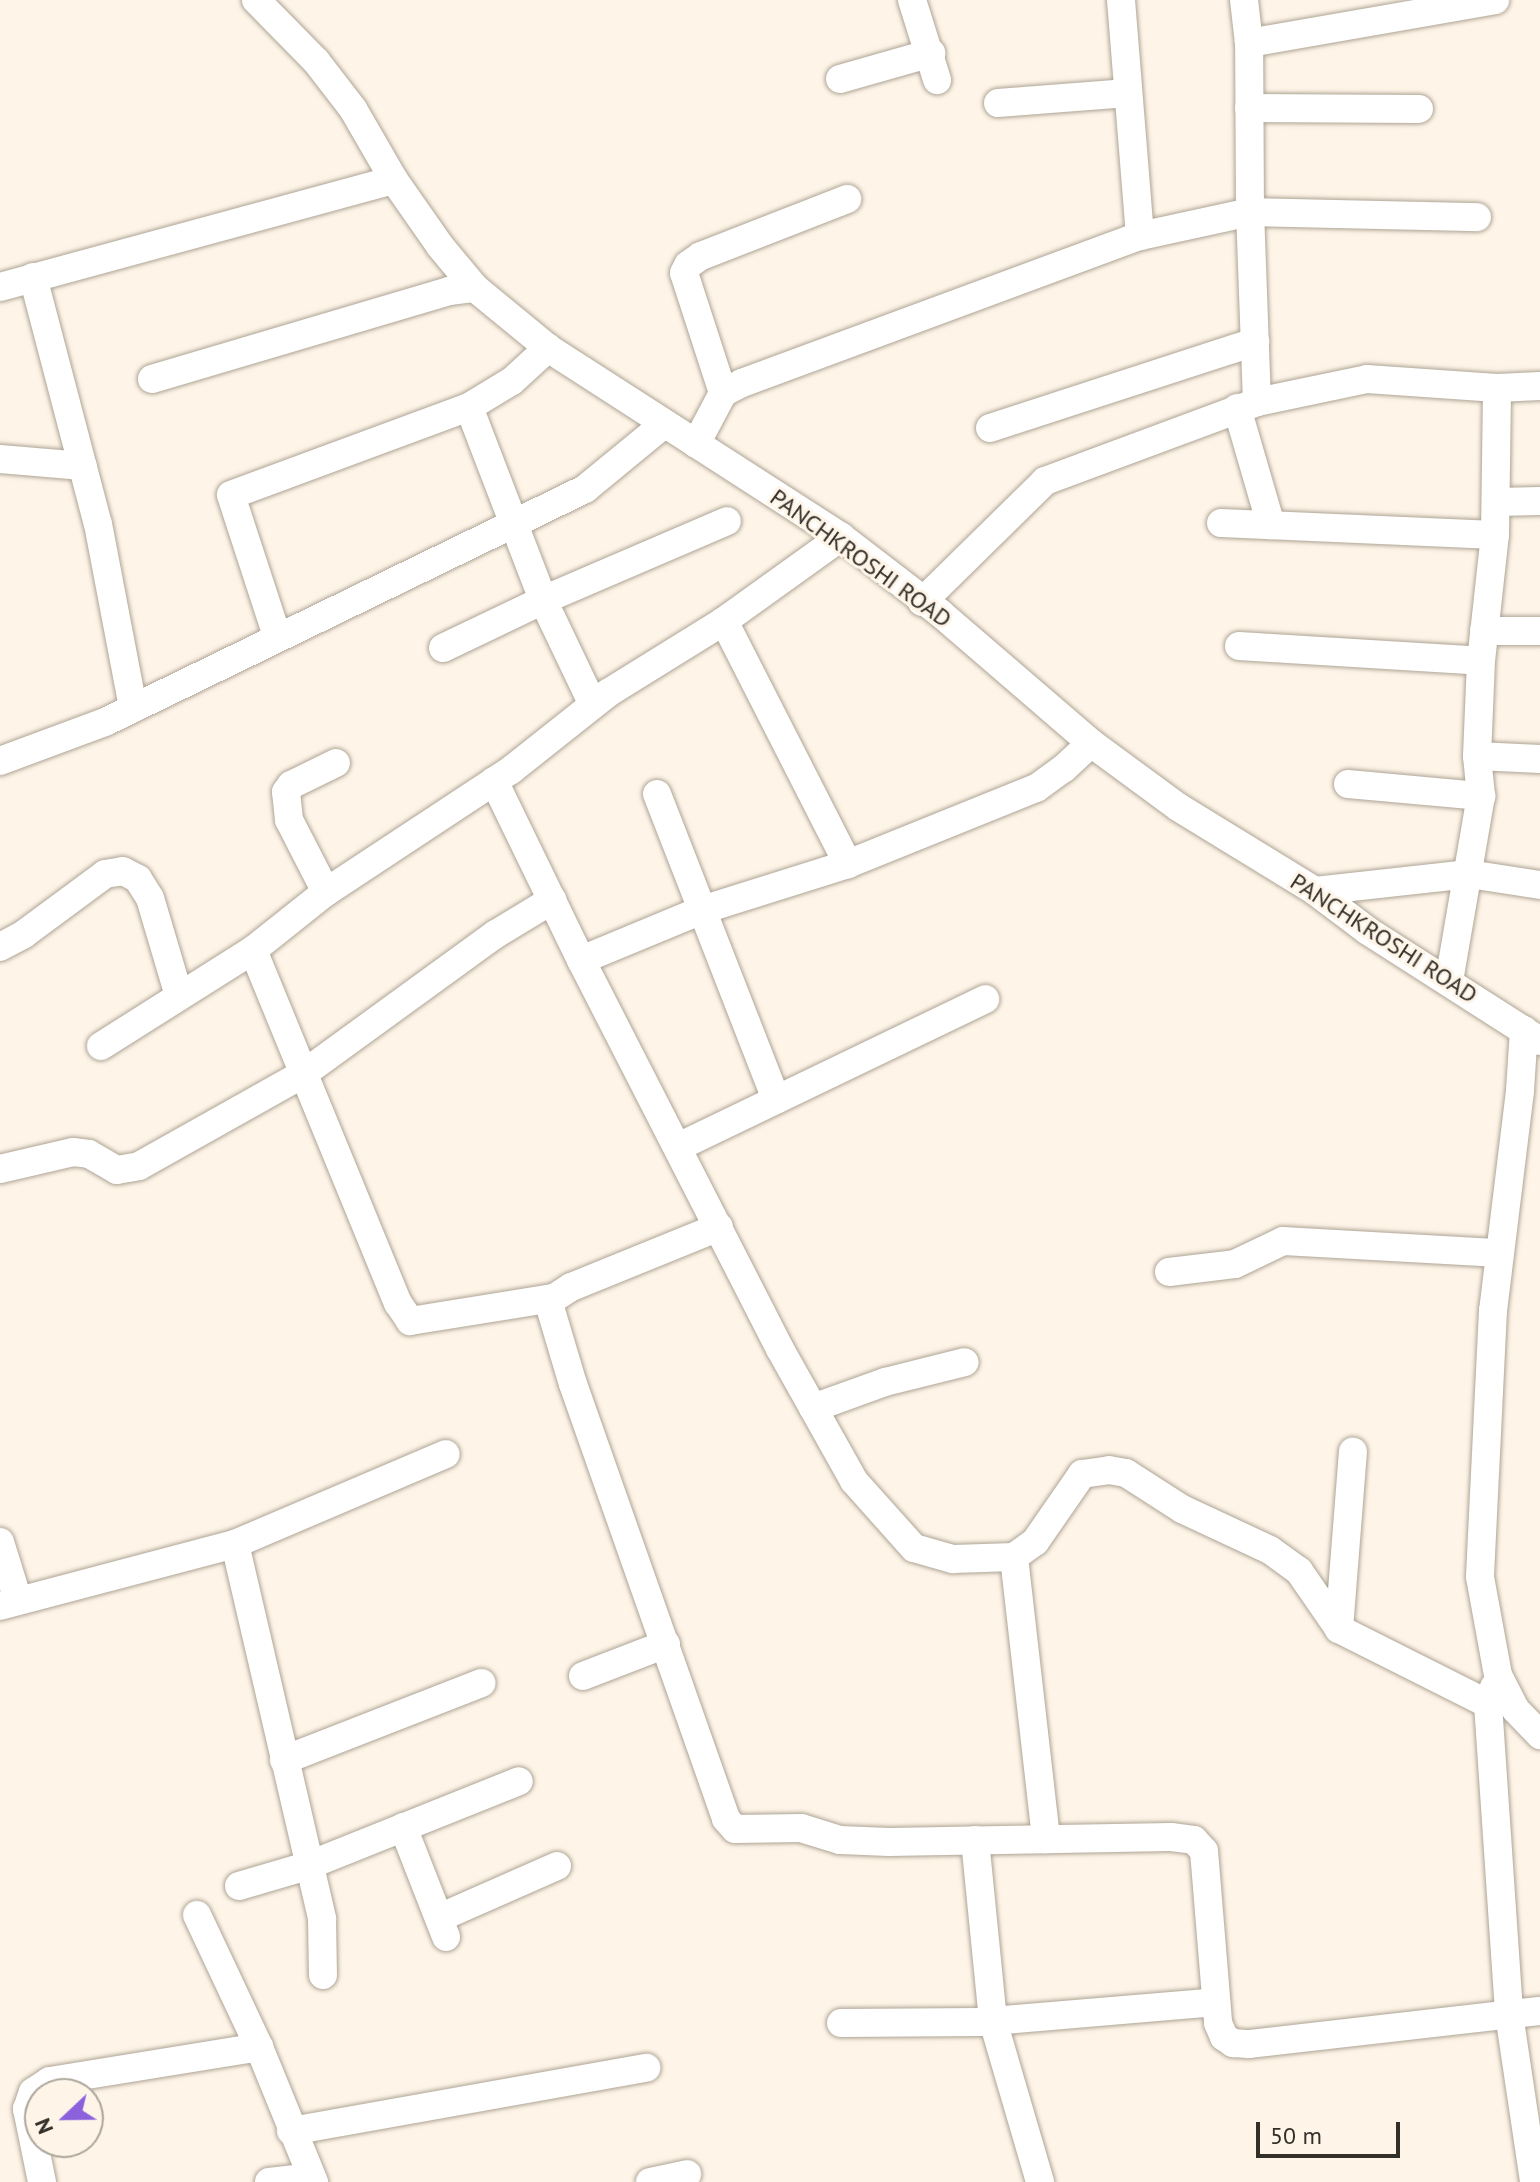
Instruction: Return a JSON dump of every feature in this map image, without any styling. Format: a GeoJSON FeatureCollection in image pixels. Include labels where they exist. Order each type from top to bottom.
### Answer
{"type":"FeatureCollection","features":[{"type":"Feature","properties":{"kind":"street","name":"PANCHKROSHI ROAD"},"geometry":{"type":"LineString","coordinates":[[256,0],[335,85],[394,180],[440,246],[475,288],[548,348],[841,537],[1091,743],[1178,807],[1315,891],[1368,931],[1532,1036]]}},
{"type":"Feature","properties":{"kind":"street"},"geometry":{"type":"LineString","coordinates":[[840,79],[934,66],[912,0]]}},
{"type":"Feature","properties":{"kind":"street"},"geometry":{"type":"LineString","coordinates":[[1121,0],[1140,236]]}},
{"type":"Feature","properties":{"kind":"street"},"geometry":{"type":"LineString","coordinates":[[1244,0],[1249,43],[1255,342],[1247,405],[1271,525]]}},
{"type":"Feature","properties":{"kind":"street"},"geometry":{"type":"LineString","coordinates":[[1249,43],[1495,0]]}},
{"type":"Feature","properties":{"kind":"street"},"geometry":{"type":"LineString","coordinates":[[998,103],[1128,93]]}},
{"type":"Feature","properties":{"kind":"street"},"geometry":{"type":"LineString","coordinates":[[1249,108],[1419,109]]}},
{"type":"Feature","properties":{"kind":"street"},"geometry":{"type":"LineString","coordinates":[[0,287],[394,180]]}},
{"type":"Feature","properties":{"kind":"street"},"geometry":{"type":"LineString","coordinates":[[723,393],[684,273],[688,265],[701,256],[847,199]]}},
{"type":"Feature","properties":{"kind":"street"},"geometry":{"type":"LineString","coordinates":[[696,444],[723,393],[742,383],[1140,236],[1250,212],[1477,217]]}},
{"type":"Feature","properties":{"kind":"street"},"geometry":{"type":"LineString","coordinates":[[33,277],[98,524],[133,708]]}},
{"type":"Feature","properties":{"kind":"street"},"geometry":{"type":"LineString","coordinates":[[152,379],[449,291],[475,288]]}},
{"type":"Feature","properties":{"kind":"street"},"geometry":{"type":"LineString","coordinates":[[990,428],[1255,342]]}},
{"type":"Feature","properties":{"kind":"street"},"geometry":{"type":"LineString","coordinates":[[277,636],[231,495],[469,407],[512,381],[548,348]]}},
{"type":"Feature","properties":{"kind":"street"},"geometry":{"type":"LineString","coordinates":[[922,602],[1045,481],[1247,405],[1367,379],[1497,388],[1540,386]]}},
{"type":"Feature","properties":{"kind":"street"},"geometry":{"type":"LineString","coordinates":[[1449,981],[1481,796],[1477,756],[1481,661],[1497,502],[1497,388]]}},
{"type":"Feature","properties":{"kind":"street"},"geometry":{"type":"LineString","coordinates":[[469,407],[543,600],[593,705]]}},
{"type":"Feature","properties":{"kind":"street"},"geometry":{"type":"LineString","coordinates":[[0,761],[133,708],[277,636],[514,525],[585,489],[663,425]]}},
{"type":"Feature","properties":{"kind":"street"},"geometry":{"type":"LineString","coordinates":[[0,459],[83,466]]}},
{"type":"Feature","properties":{"kind":"street"},"geometry":{"type":"LineString","coordinates":[[1497,502],[1540,501]]}},
{"type":"Feature","properties":{"kind":"street"},"geometry":{"type":"LineString","coordinates":[[443,648],[543,600],[727,521]]}},
{"type":"Feature","properties":{"kind":"street"},"geometry":{"type":"LineString","coordinates":[[1221,523],[1495,535]]}},
{"type":"Feature","properties":{"kind":"street"},"geometry":{"type":"LineString","coordinates":[[101,1046],[253,950],[326,892],[494,781],[593,705],[724,621],[841,537]]}},
{"type":"Feature","properties":{"kind":"street"},"geometry":{"type":"LineString","coordinates":[[724,621],[848,864]]}},
{"type":"Feature","properties":{"kind":"street"},"geometry":{"type":"LineString","coordinates":[[1484,631],[1540,631]]}},
{"type":"Feature","properties":{"kind":"street"},"geometry":{"type":"LineString","coordinates":[[1239,646],[1481,661]]}},
{"type":"Feature","properties":{"kind":"street"},"geometry":{"type":"LineString","coordinates":[[581,960],[702,910],[848,864],[1036,788],[1091,743]]}},
{"type":"Feature","properties":{"kind":"street"},"geometry":{"type":"LineString","coordinates":[[1477,756],[1540,759]]}},
{"type":"Feature","properties":{"kind":"street"},"geometry":{"type":"LineString","coordinates":[[326,892],[289,820],[286,792],[291,785],[336,763]]}},
{"type":"Feature","properties":{"kind":"street"},"geometry":{"type":"LineString","coordinates":[[494,781],[581,960],[813,1408],[854,1481],[914,1548],[953,1559],[1014,1557],[1035,1542],[1082,1474],[1109,1470],[1126,1473],[1182,1509],[1270,1550],[1299,1571],[1339,1629],[1488,1704]]}},
{"type":"Feature","properties":{"kind":"street"},"geometry":{"type":"LineString","coordinates":[[1348,784],[1481,796]]}},
{"type":"Feature","properties":{"kind":"street"},"geometry":{"type":"LineString","coordinates":[[657,794],[776,1100]]}},
{"type":"Feature","properties":{"kind":"street"},"geometry":{"type":"LineString","coordinates":[[0,947],[24,934],[105,874],[123,871],[138,879],[150,898],[179,996]]}},
{"type":"Feature","properties":{"kind":"street"},"geometry":{"type":"LineString","coordinates":[[1315,891],[1469,874],[1540,885]]}},
{"type":"Feature","properties":{"kind":"street"},"geometry":{"type":"LineString","coordinates":[[0,1169],[73,1152],[89,1154],[117,1170],[128,1170],[303,1074],[496,934],[552,900]]}},
{"type":"Feature","properties":{"kind":"street"},"geometry":{"type":"LineString","coordinates":[[253,950],[398,1303],[410,1321],[554,1298],[571,1287],[719,1227]]}},
{"type":"Feature","properties":{"kind":"street"},"geometry":{"type":"LineString","coordinates":[[678,1147],[985,999]]}},
{"type":"Feature","properties":{"kind":"street"},"geometry":{"type":"LineString","coordinates":[[1532,1036],[1520,1091],[1493,1310],[1480,1577],[1498,1675],[1516,1710],[1540,1735]]}},
{"type":"Feature","properties":{"kind":"street"},"geometry":{"type":"LineString","coordinates":[[1169,1272],[1235,1264],[1283,1241],[1500,1253]]}},
{"type":"Feature","properties":{"kind":"street"},"geometry":{"type":"LineString","coordinates":[[554,1298],[550,1307],[555,1331],[726,1819],[735,1829],[801,1828],[840,1840],[1171,1837],[1200,1844],[1218,2023],[1224,2037],[1233,2043],[1249,2044],[1540,2011]]}},
{"type":"Feature","properties":{"kind":"street"},"geometry":{"type":"LineString","coordinates":[[813,1408],[885,1382],[965,1362]]}},
{"type":"Feature","properties":{"kind":"street"},"geometry":{"type":"LineString","coordinates":[[1339,1629],[1353,1452]]}},
{"type":"Feature","properties":{"kind":"street"},"geometry":{"type":"LineString","coordinates":[[0,1542],[9,1603],[235,1544],[446,1454]]}},
{"type":"Feature","properties":{"kind":"street"},"geometry":{"type":"LineString","coordinates":[[235,1544],[307,1866],[322,1919],[323,1975]]}},
{"type":"Feature","properties":{"kind":"street"},"geometry":{"type":"LineString","coordinates":[[1014,1557],[1046,1839]]}},
{"type":"Feature","properties":{"kind":"street"},"geometry":{"type":"LineString","coordinates":[[583,1676],[666,1644]]}},
{"type":"Feature","properties":{"kind":"street"},"geometry":{"type":"LineString","coordinates":[[1498,1675],[1488,1704],[1509,2014],[1534,2182]]}},
{"type":"Feature","properties":{"kind":"street"},"geometry":{"type":"LineString","coordinates":[[284,1760],[482,1683]]}},
{"type":"Feature","properties":{"kind":"street"},"geometry":{"type":"LineString","coordinates":[[239,1886],[307,1866],[519,1781]]}},
{"type":"Feature","properties":{"kind":"street"},"geometry":{"type":"LineString","coordinates":[[403,1827],[443,1927],[557,1866]]}},
{"type":"Feature","properties":{"kind":"street"},"geometry":{"type":"LineString","coordinates":[[975,1840],[993,2021],[1040,2182]]}},
{"type":"Feature","properties":{"kind":"street"},"geometry":{"type":"LineString","coordinates":[[197,1915],[259,2047],[312,2180],[269,2182]]}},
{"type":"Feature","properties":{"kind":"street"},"geometry":{"type":"LineString","coordinates":[[841,2023],[993,2021],[1216,2002]]}},
{"type":"Feature","properties":{"kind":"street"},"geometry":{"type":"LineString","coordinates":[[42,2182],[27,2109],[33,2092],[50,2081],[259,2047]]}},
{"type":"Feature","properties":{"kind":"street"},"geometry":{"type":"LineString","coordinates":[[291,2131],[646,2068]]}},
{"type":"Feature","properties":{"kind":"street"},"geometry":{"type":"LineString","coordinates":[[650,2182],[687,2174]]}}]}
